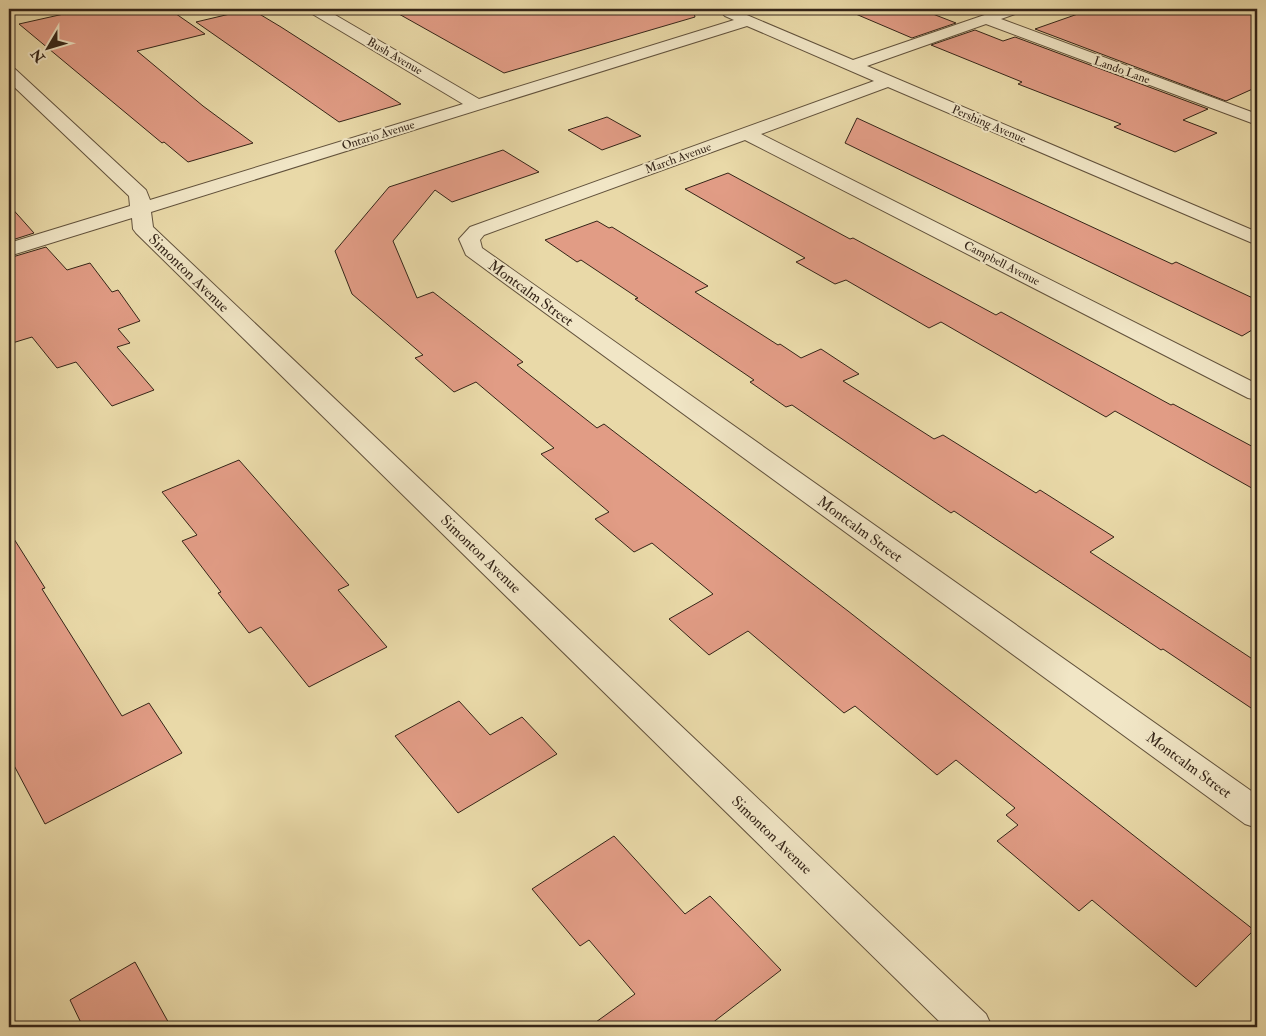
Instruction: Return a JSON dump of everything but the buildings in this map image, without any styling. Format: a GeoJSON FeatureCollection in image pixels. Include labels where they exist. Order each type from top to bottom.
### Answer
{"type":"FeatureCollection","features":[{"type":"Feature","properties":{"kind":"street","name":"Bush Avenue"},"geometry":{"type":"LineString","coordinates":[[314,9],[476,104]]}},
{"type":"Feature","properties":{"kind":"street","name":"Pershing Avenue"},"geometry":{"type":"LineString","coordinates":[[720,9],[1257,239]]}},
{"type":"Feature","properties":{"kind":"street"},"geometry":{"type":"LineString","coordinates":[[853,65],[1016,9]]}},
{"type":"Feature","properties":{"kind":"street","name":"Lando Lane"},"geometry":{"type":"LineString","coordinates":[[986,19],[1257,120]]}},
{"type":"Feature","properties":{"kind":"street","name":"Ontario Avenue"},"geometry":{"type":"LineString","coordinates":[[9,250],[748,20]]}},
{"type":"Feature","properties":{"kind":"street","name":"Simonton Avenue"},"geometry":{"type":"LineString","coordinates":[[9,73],[139,194],[143,229],[972,1027]]}},
{"type":"Feature","properties":{"kind":"street","name":"March Avenue"},"geometry":{"type":"LineString","coordinates":[[469,239],[477,231],[889,81]]}},
{"type":"Feature","properties":{"kind":"street","name":"Campbell Avenue"},"geometry":{"type":"LineString","coordinates":[[746,133],[1257,393]]}},
{"type":"Feature","properties":{"kind":"street","name":"Montcalm Street"},"geometry":{"type":"LineString","coordinates":[[469,239],[473,251],[1257,814]]}}]}
